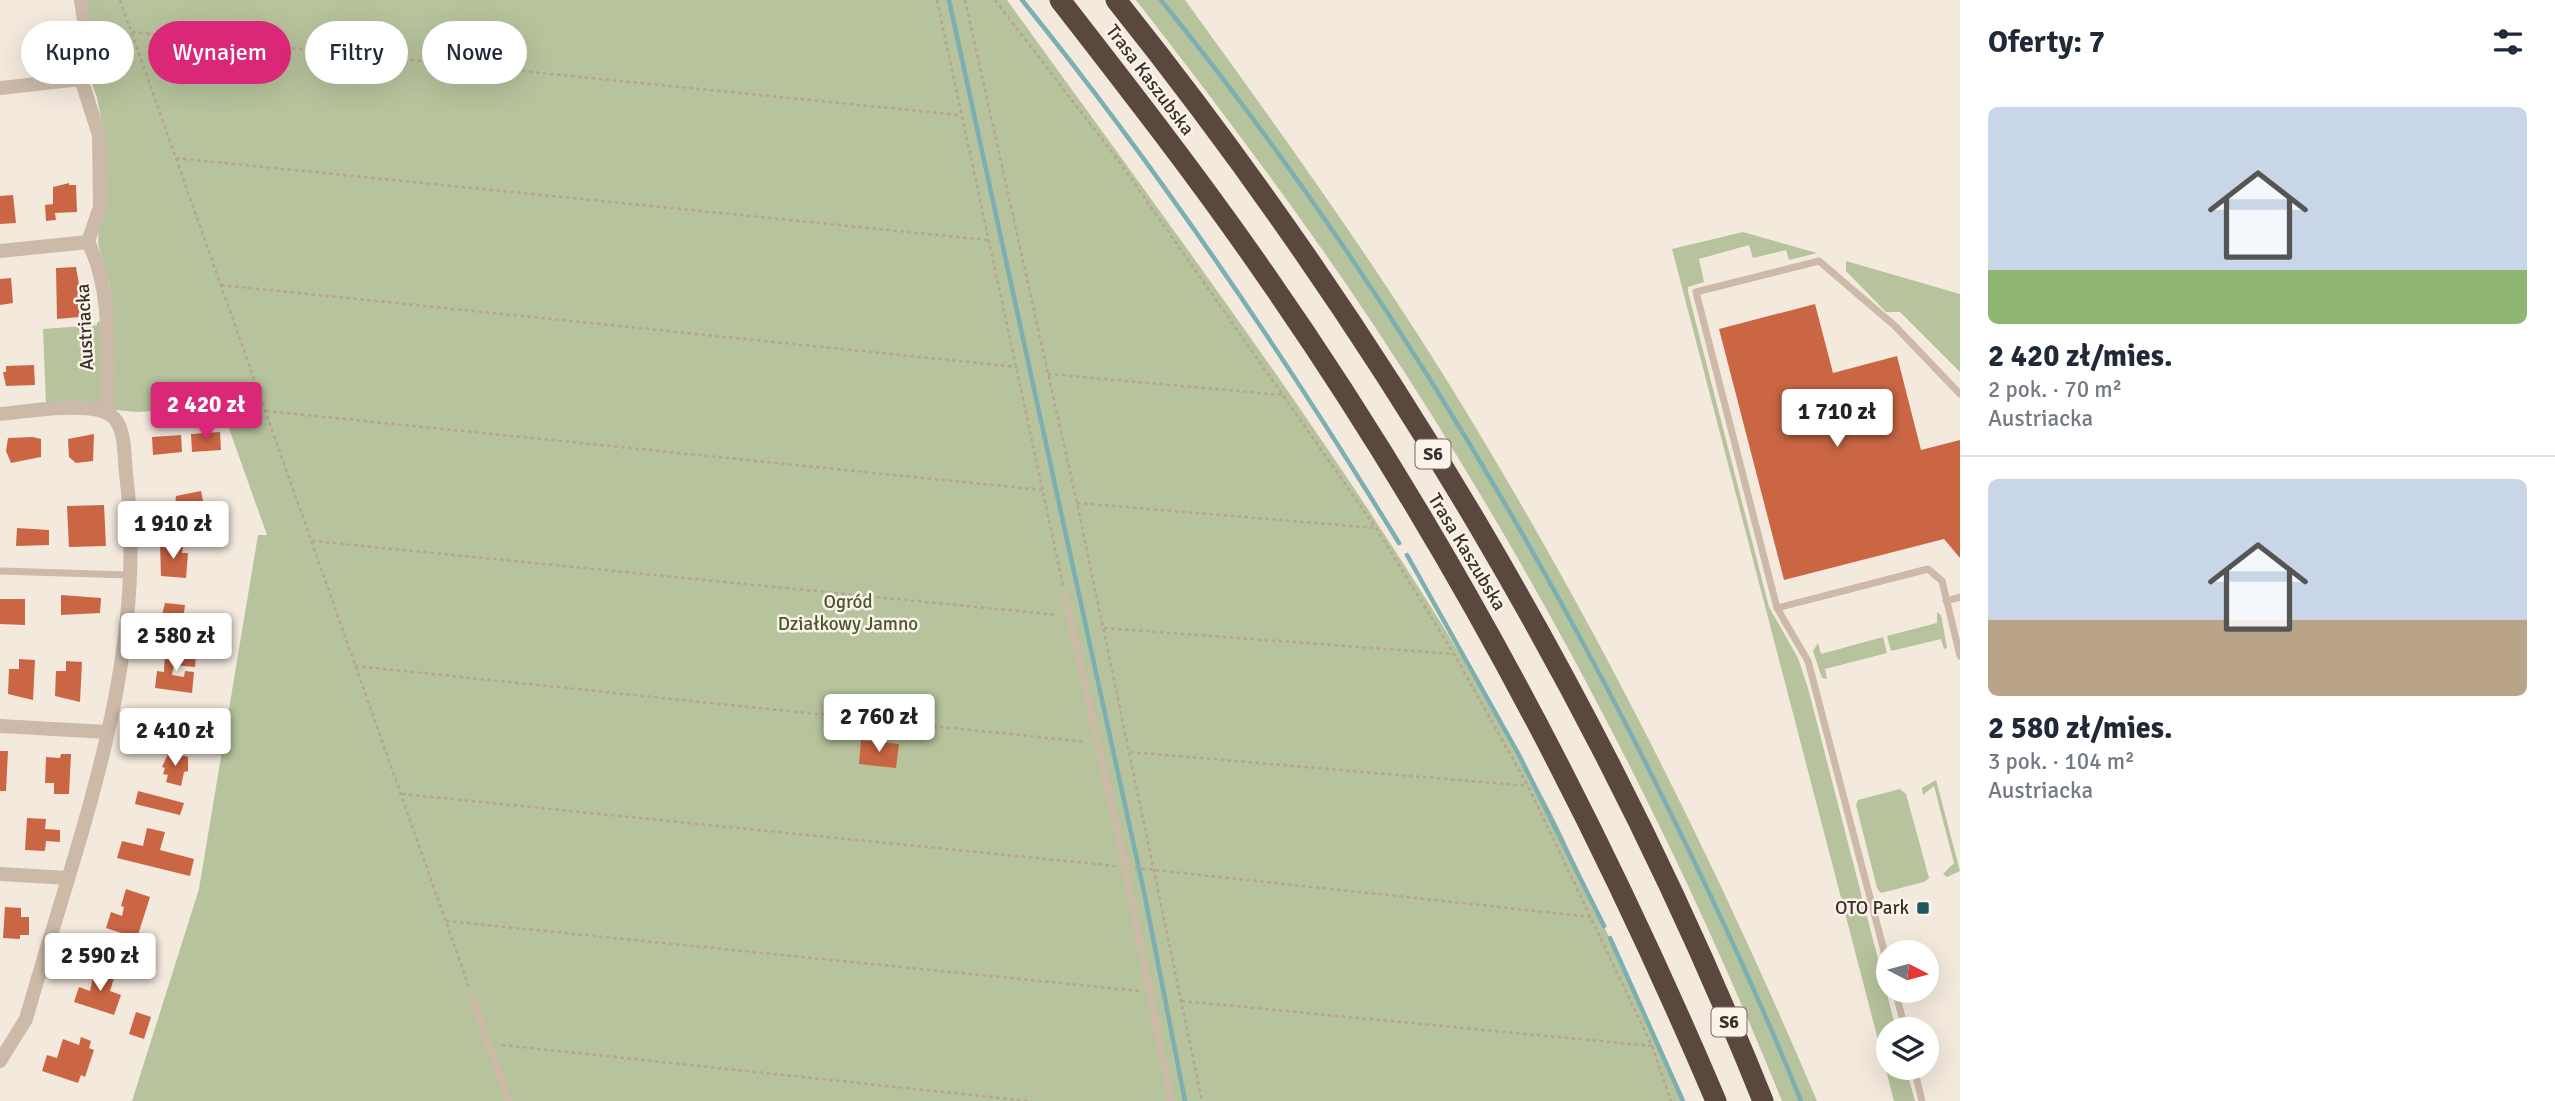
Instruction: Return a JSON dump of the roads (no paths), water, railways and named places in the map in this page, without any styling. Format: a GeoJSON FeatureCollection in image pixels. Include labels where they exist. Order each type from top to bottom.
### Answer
{"type":"FeatureCollection","features":[{"type":"Feature","properties":{"kind":"highway","name":"Trasa Kaszubska"},"geometry":{"type":"LineString","coordinates":[[1060,0],[1142,105],[1266,275],[1362,422],[1438,547],[1488,632],[1588,822],[1716,1101]]}},
{"type":"Feature","properties":{"kind":"highway","name":"Trasa Kaszubska"},"geometry":{"type":"LineString","coordinates":[[1116,0],[1175,74],[1294,239],[1399,399],[1477,526],[1610,769],[1682,916],[1763,1101]]}},
{"type":"Feature","properties":{"kind":"street"},"geometry":{"type":"LineString","coordinates":[[81,0],[85,21]]}},
{"type":"Feature","properties":{"kind":"street"},"geometry":{"type":"LineString","coordinates":[[0,88],[36,84]]}},
{"type":"Feature","properties":{"kind":"street"},"geometry":{"type":"LineString","coordinates":[[0,251],[88,242],[100,207],[99,135],[83,84]]}},
{"type":"Feature","properties":{"kind":"street","name":"Austriacka"},"geometry":{"type":"LineString","coordinates":[[0,1061],[26,1019],[68,878],[117,699],[128,619],[132,517],[121,429],[108,413],[100,265],[88,242]]}},
{"type":"Feature","properties":{"kind":"street"},"geometry":{"type":"LineString","coordinates":[[0,414],[90,407],[108,413]]}},
{"type":"Feature","properties":{"kind":"street"},"geometry":{"type":"LineString","coordinates":[[0,726],[107,732]]}},
{"type":"Feature","properties":{"kind":"street"},"geometry":{"type":"LineString","coordinates":[[0,874],[68,878]]}},
{"type":"Feature","properties":{"kind":"lane"},"geometry":{"type":"LineString","coordinates":[[1881,940],[1808,661],[1777,608],[1696,292],[1819,261],[1895,326],[1960,394]]}},
{"type":"Feature","properties":{"kind":"lane"},"geometry":{"type":"LineString","coordinates":[[1777,608],[1928,569],[1942,581],[1960,656]]}},
{"type":"Feature","properties":{"kind":"lane"},"geometry":{"type":"LineString","coordinates":[[0,571],[130,575]]}},
{"type":"Feature","properties":{"kind":"lane"},"geometry":{"type":"LineString","coordinates":[[1065,595],[1125,867],[1171,1101]]}},
{"type":"Feature","properties":{"kind":"lane"},"geometry":{"type":"LineString","coordinates":[[1947,601],[1960,597]]}},
{"type":"Feature","properties":{"kind":"lane"},"geometry":{"type":"LineString","coordinates":[[472,997],[509,1101]]}},
{"type":"Feature","properties":{"kind":"lane"},"geometry":{"type":"LineString","coordinates":[[1917,1080],[1922,1101]]}},
{"type":"Feature","properties":{"kind":"waterway"},"geometry":{"type":"LineString","coordinates":[[949,0],[1144,892],[1185,1101]]}},
{"type":"Feature","properties":{"kind":"waterway"},"geometry":{"type":"LineString","coordinates":[[1022,0],[1172,197],[1266,334],[1399,543]]}},
{"type":"Feature","properties":{"kind":"waterway"},"geometry":{"type":"LineString","coordinates":[[1161,0],[1293,174],[1355,264],[1415,355],[1527,542],[1631,734],[1676,824],[1741,962],[1801,1101]]}},
{"type":"Feature","properties":{"kind":"waterway"},"geometry":{"type":"LineString","coordinates":[[1407,555],[1519,755],[1604,926]]}},
{"type":"Feature","properties":{"kind":"waterway"},"geometry":{"type":"LineString","coordinates":[[1610,938],[1683,1101]]}},
{"type":"Feature","properties":{"kind":"place","name":"OTO Park"},"geometry":{"type":"Point","coordinates":[1923,908]}},
{"type":"Feature","properties":{"kind":"park label","name":"Ogród Działkowy Jamno"},"geometry":{"type":"Point","coordinates":[848,613]}}]}
